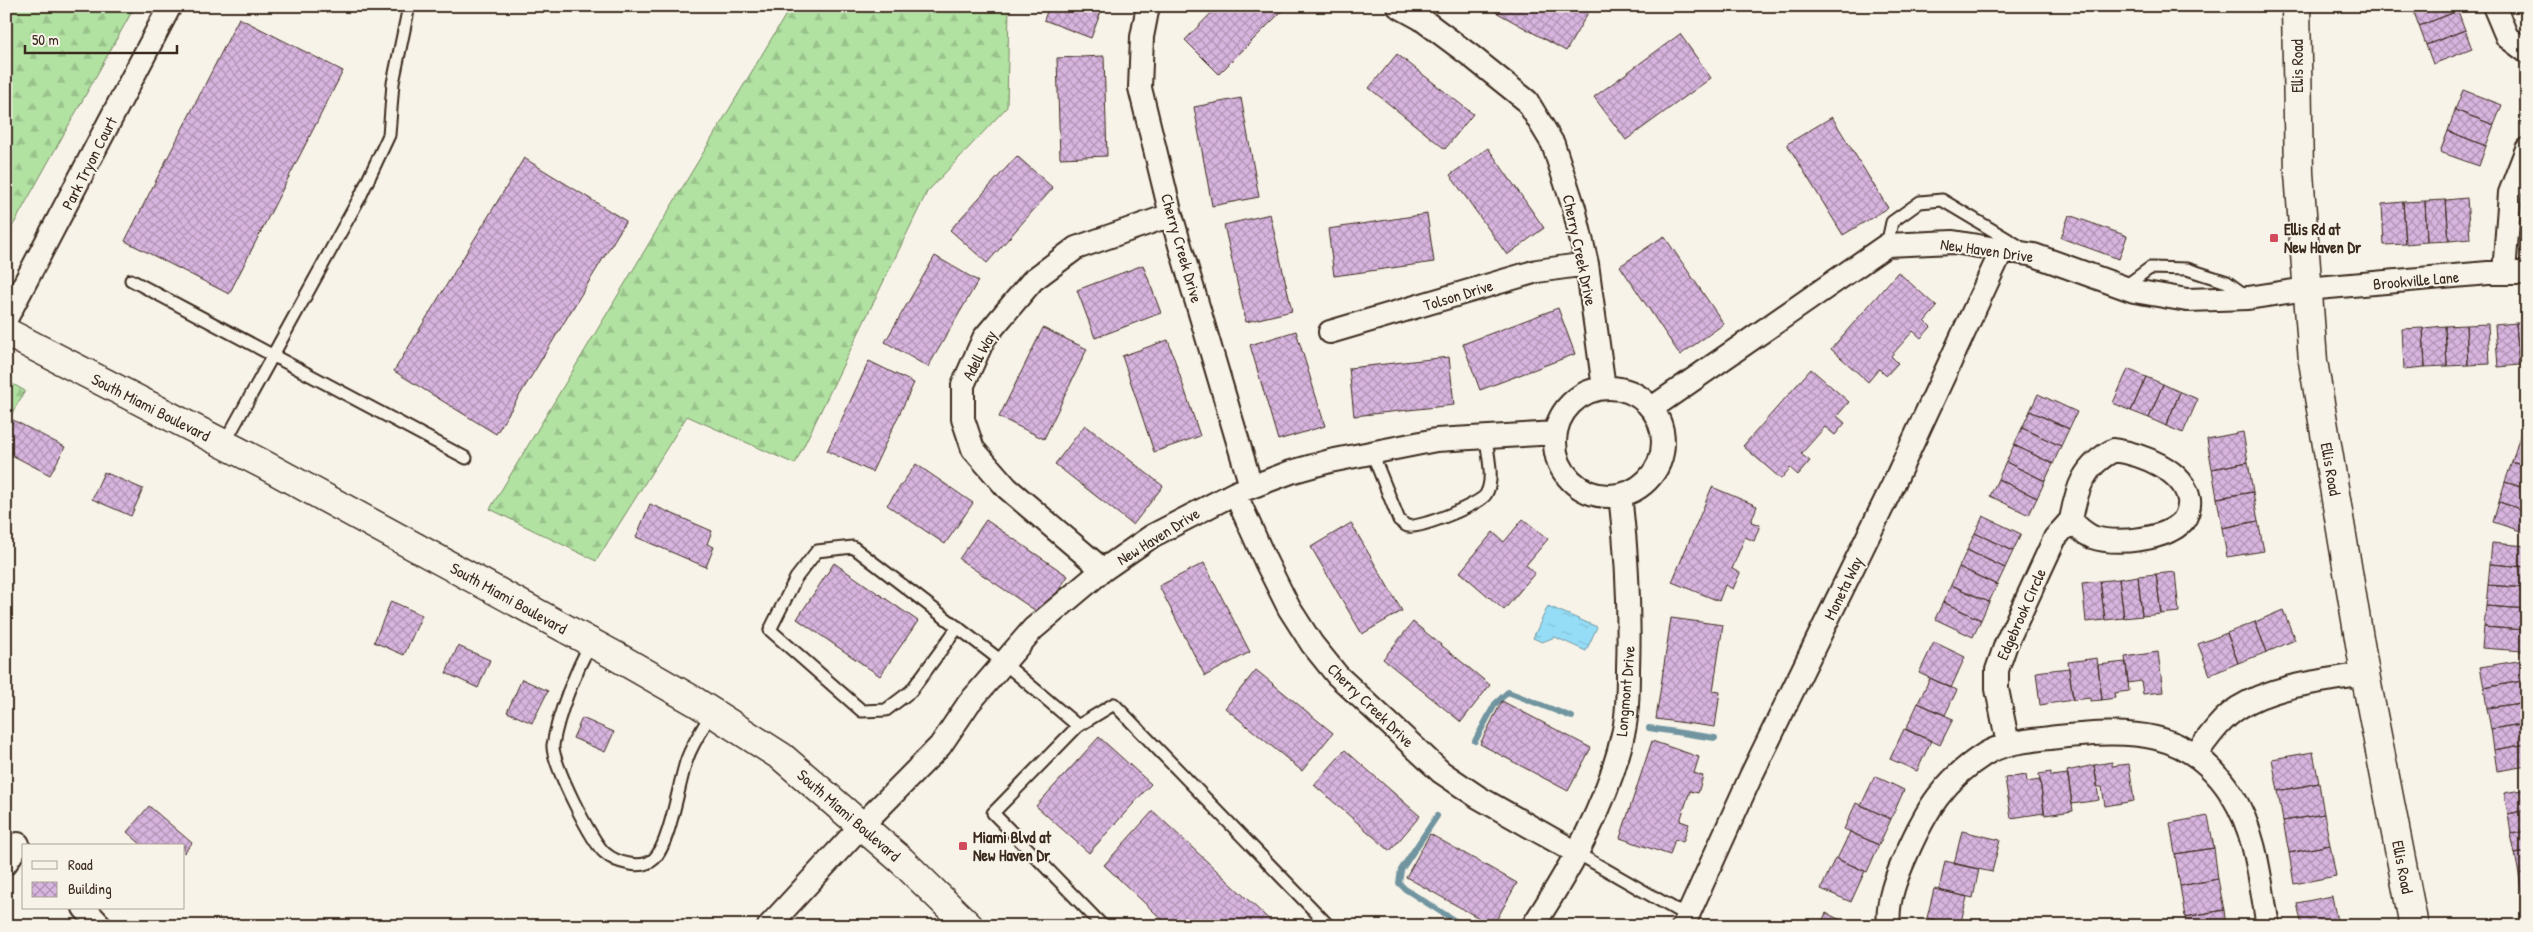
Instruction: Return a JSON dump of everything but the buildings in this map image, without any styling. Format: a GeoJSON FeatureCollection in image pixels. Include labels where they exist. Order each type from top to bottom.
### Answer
{"type":"FeatureCollection","features":[{"type":"Feature","properties":{"kind":"main road","name":"Ellis Road"},"geometry":{"type":"LineString","coordinates":[[2296,6],[2298,156],[2312,361],[2365,674],[2414,926]]}},
{"type":"Feature","properties":{"kind":"main road","name":"South Miami Boulevard"},"geometry":{"type":"LineString","coordinates":[[6,332],[224,444],[591,642],[712,712],[782,757],[862,824],[969,926]]}},
{"type":"Feature","properties":{"kind":"street","name":"Park Tryon Court"},"geometry":{"type":"LineString","coordinates":[[6,319],[170,6]]}},
{"type":"Feature","properties":{"kind":"street","name":"Cherry Creek Drive"},"geometry":{"type":"LineString","coordinates":[[1148,6],[1142,37],[1140,88],[1171,215],[1243,489],[1266,562],[1289,608],[1312,644],[1337,675],[1441,772],[1478,797],[1577,853]]}},
{"type":"Feature","properties":{"kind":"street","name":"Cherry Creek Drive"},"geometry":{"type":"LineString","coordinates":[[1398,6],[1420,18],[1527,101],[1553,144],[1574,208],[1587,264],[1604,388]]}},
{"type":"Feature","properties":{"kind":"street"},"geometry":{"type":"LineString","coordinates":[[2494,6],[2507,36],[2527,52]]}},
{"type":"Feature","properties":{"kind":"street"},"geometry":{"type":"LineString","coordinates":[[2504,273],[2510,193],[2527,149]]}},
{"type":"Feature","properties":{"kind":"street","name":"Adell Way"},"geometry":{"type":"LineString","coordinates":[[1103,570],[1007,488],[973,449],[963,419],[963,385],[984,338],[1033,280],[1076,248],[1171,215]]}},
{"type":"Feature","properties":{"kind":"street","name":"New Haven Drive"},"geometry":{"type":"LineString","coordinates":[[1886,244],[1953,242],[2034,255],[2124,287],[2187,300],[2248,298],[2306,289]]}},
{"type":"Feature","properties":{"kind":"street"},"geometry":{"type":"LineString","coordinates":[[1652,408],[1886,244]]}},
{"type":"Feature","properties":{"kind":"street","name":"Moneta Way"},"geometry":{"type":"LineString","coordinates":[[1685,921],[1751,776],[1893,485],[2002,250]]}},
{"type":"Feature","properties":{"kind":"street","name":"Tolson Drive"},"geometry":{"type":"LineString","coordinates":[[1330,332],[1537,271],[1587,264]]}},
{"type":"Feature","properties":{"kind":"street","name":"Brookville Lane"},"geometry":{"type":"LineString","coordinates":[[2306,289],[2504,273],[2527,273]]}},
{"type":"Feature","properties":{"kind":"street"},"geometry":{"type":"LineString","coordinates":[[1604,388],[1622,389],[1638,396],[1652,408],[1660,424],[1663,442],[1660,460],[1651,476],[1637,488],[1620,495],[1602,495],[1586,490],[1572,481],[1562,467],[1556,451],[1556,433],[1562,417],[1572,402],[1586,392],[1604,388]]}},
{"type":"Feature","properties":{"kind":"street","name":"New Haven Drive"},"geometry":{"type":"LineString","coordinates":[[770,926],[862,824],[940,746],[969,703],[1034,629],[1103,570],[1152,536],[1243,489],[1291,472],[1436,440],[1556,433]]}},
{"type":"Feature","properties":{"kind":"street","name":"Edgebrook Circle"},"geometry":{"type":"LineString","coordinates":[[2008,744],[1997,689],[1997,670],[2006,644],[2055,538],[2071,520],[2076,496],[2087,472],[2099,458],[2114,450],[2127,452],[2163,467],[2178,478],[2188,492],[2190,505],[2184,519],[2174,529],[2160,535],[2133,540],[2109,540],[2092,537],[2078,529],[2071,520]]}},
{"type":"Feature","properties":{"kind":"street","name":"Longmont Drive"},"geometry":{"type":"LineString","coordinates":[[1533,926],[1577,853],[1599,810],[1624,729],[1629,633],[1625,534],[1620,495]]}},
{"type":"Feature","properties":{"kind":"street"},"geometry":{"type":"LineString","coordinates":[[2196,754],[2211,734],[2237,709],[2266,694],[2365,674]]}},
{"type":"Feature","properties":{"kind":"street"},"geometry":{"type":"LineString","coordinates":[[1889,926],[1893,889],[1899,871],[1931,806],[1947,784],[1965,768],[1988,752],[2008,744],[2110,732],[2154,737],[2196,754],[2215,773],[2242,811],[2251,834],[2268,926]]}},
{"type":"Feature","properties":{"kind":"street"},"geometry":{"type":"LineString","coordinates":[[6,863],[16,843]]}},
{"type":"Feature","properties":{"kind":"street"},"geometry":{"type":"LineString","coordinates":[[86,910],[101,926]]}},
{"type":"Feature","properties":{"kind":"lane"},"geometry":{"type":"LineString","coordinates":[[224,444],[360,196],[389,136],[392,83],[409,6]]}},
{"type":"Feature","properties":{"kind":"lane"},"geometry":{"type":"LineString","coordinates":[[1886,244],[1892,222],[1920,202],[1942,200],[2034,255]]}},
{"type":"Feature","properties":{"kind":"lane"},"geometry":{"type":"LineString","coordinates":[[2124,287],[2150,268],[2187,269],[2227,282],[2248,298]]}},
{"type":"Feature","properties":{"kind":"lane"},"geometry":{"type":"LineString","coordinates":[[131,280],[466,458]]}},
{"type":"Feature","properties":{"kind":"lane"},"geometry":{"type":"LineString","coordinates":[[1372,453],[1399,520],[1408,526],[1419,526],[1477,503],[1486,495],[1490,482],[1486,437]]}},
{"type":"Feature","properties":{"kind":"lane"},"geometry":{"type":"LineString","coordinates":[[958,627],[911,691],[886,710],[862,711],[770,630],[796,578],[817,551],[853,546],[958,627],[1004,663],[1078,726]]}},
{"type":"Feature","properties":{"kind":"lane"},"geometry":{"type":"LineString","coordinates":[[591,642],[574,677],[553,747],[570,796],[604,853],[624,863],[640,865],[654,859],[665,840],[688,758],[712,712]]}},
{"type":"Feature","properties":{"kind":"lane"},"geometry":{"type":"LineString","coordinates":[[1103,926],[993,812],[1078,726],[1114,704],[1329,926]]}},
{"type":"Feature","properties":{"kind":"lane"},"geometry":{"type":"LineString","coordinates":[[1577,853],[1685,921]]}},
{"type":"Feature","properties":{"kind":"green space"},"geometry":{"type":"Polygon","coordinates":[[[6,6],[135,6],[6,238],[6,6]]]}},
{"type":"Feature","properties":{"kind":"green space"},"geometry":{"type":"Polygon","coordinates":[[[791,6],[1009,6],[1007,107],[927,192],[795,464],[687,416],[596,561],[490,509],[791,6]]]}},
{"type":"Feature","properties":{"kind":"green space"},"geometry":{"type":"Polygon","coordinates":[[[6,380],[25,391],[6,423],[6,380]]]}},
{"type":"Feature","properties":{"kind":"water"},"geometry":{"type":"Polygon","coordinates":[[[1548,606],[1597,627],[1586,651],[1555,637],[1542,642],[1533,638],[1548,606]]]}},
{"type":"Feature","properties":{"kind":"waterway"},"geometry":{"type":"LineString","coordinates":[[1475,741],[1495,704],[1508,692],[1572,717]]}},
{"type":"Feature","properties":{"kind":"waterway"},"geometry":{"type":"LineString","coordinates":[[1649,728],[1715,738]]}},
{"type":"Feature","properties":{"kind":"waterway"},"geometry":{"type":"LineString","coordinates":[[1437,816],[1401,870],[1399,883],[1405,889],[1463,926]]}},
{"type":"Feature","properties":{"kind":"place","name":"Ellis Rd at New Haven Dr"},"geometry":{"type":"Point","coordinates":[2274,238]}},
{"type":"Feature","properties":{"kind":"place","name":"Miami Blvd at New Haven Dr"},"geometry":{"type":"Point","coordinates":[963,846]}}]}
